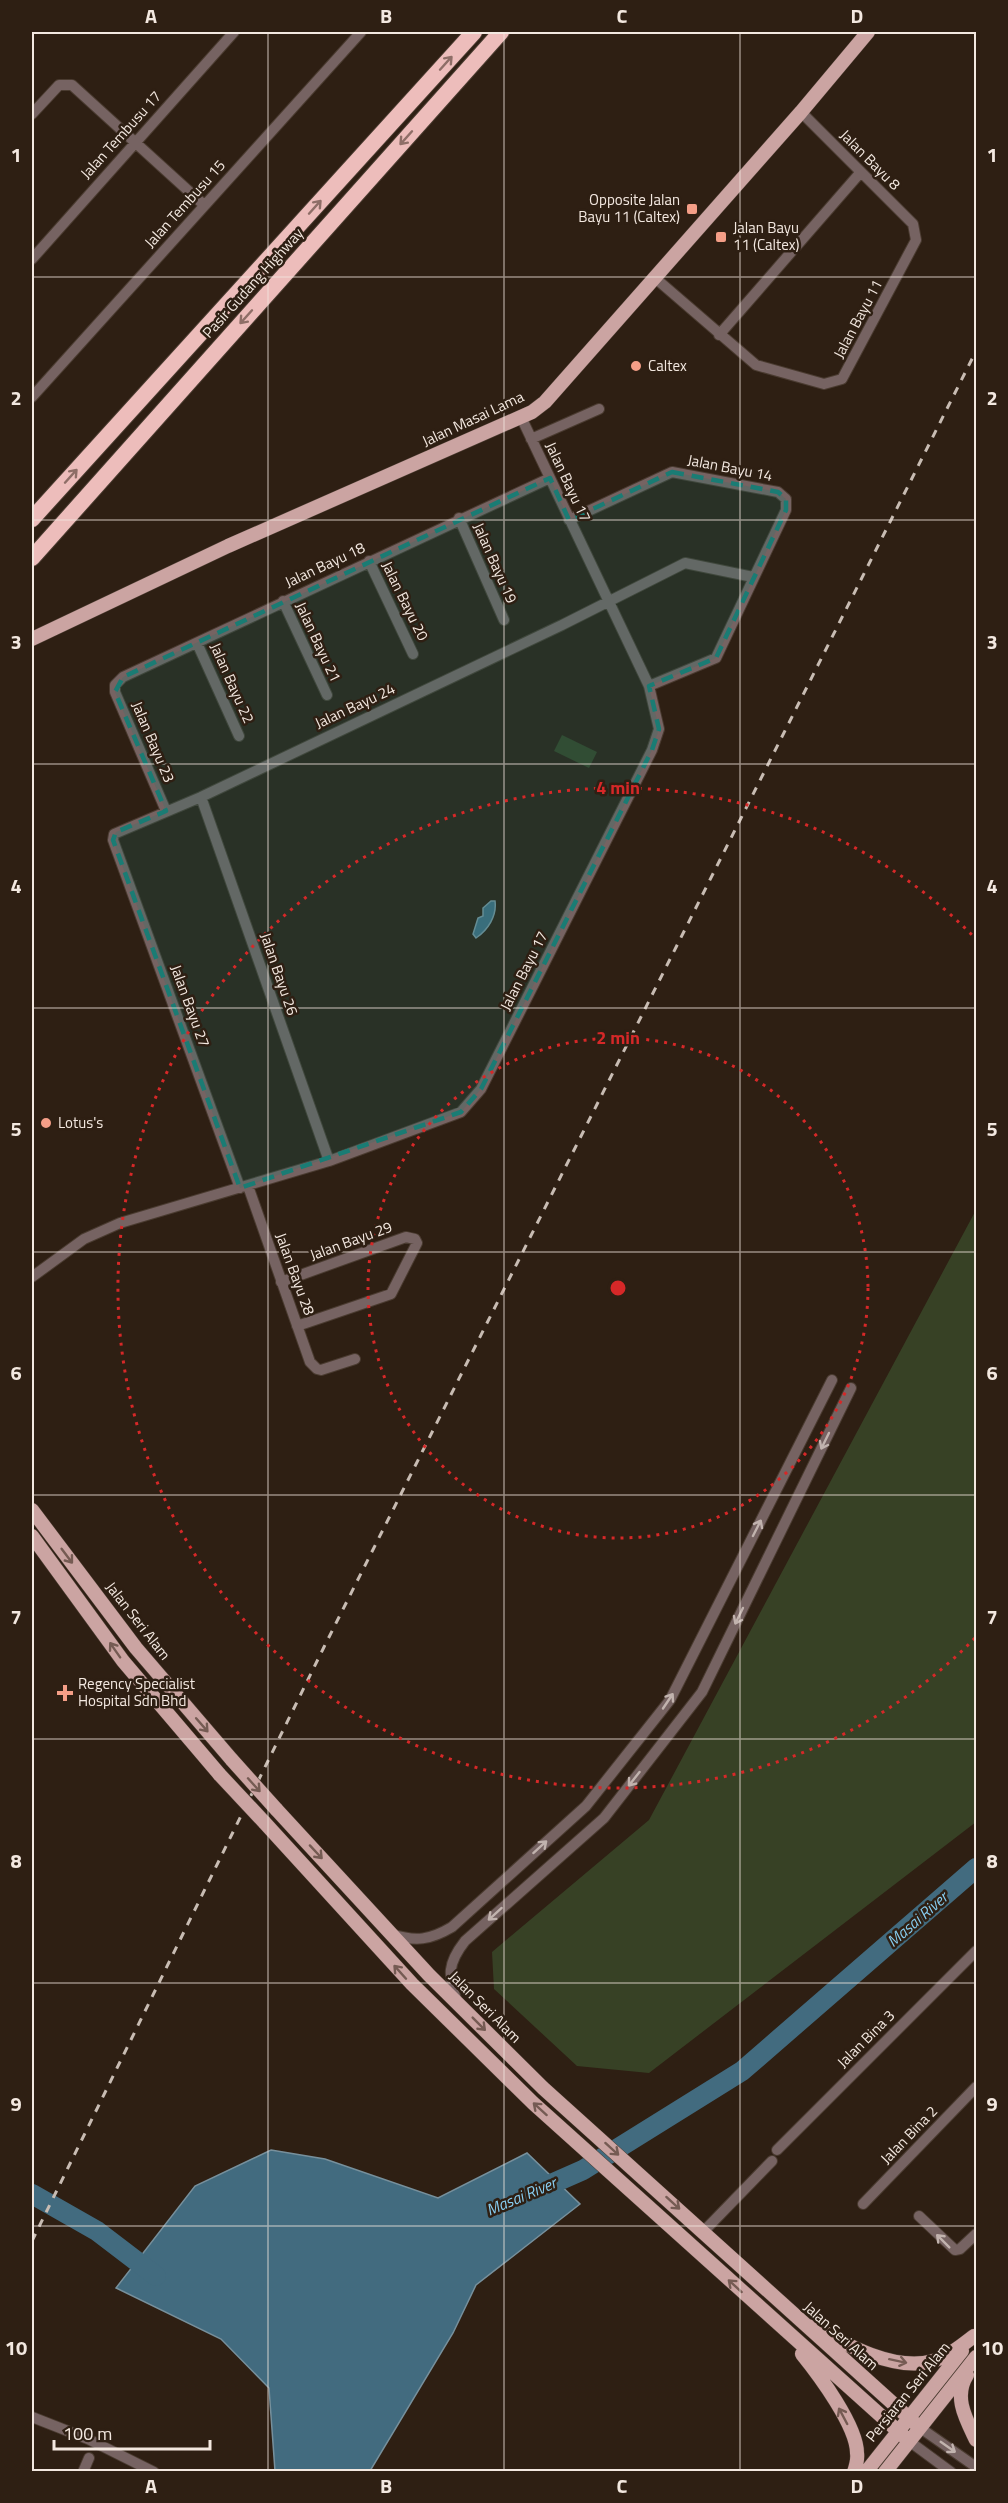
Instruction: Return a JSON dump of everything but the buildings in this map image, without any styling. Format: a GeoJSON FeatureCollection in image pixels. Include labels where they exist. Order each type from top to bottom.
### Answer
{"type":"FeatureCollection","features":[{"type":"Feature","properties":{"kind":"highway","name":"Pasir Gudang Highway"},"geometry":{"type":"LineString","coordinates":[[32,519],[474,32]]}},
{"type":"Feature","properties":{"kind":"highway","name":"Pasir Gudang Highway"},"geometry":{"type":"LineString","coordinates":[[32,558],[501,32]]}},
{"type":"Feature","properties":{"kind":"main road","name":"Jalan Masai Lama"},"geometry":{"type":"LineString","coordinates":[[32,639],[228,546],[521,417],[545,402],[801,112],[867,32]]}},
{"type":"Feature","properties":{"kind":"main road","name":"Jalan Seri Alam"},"geometry":{"type":"LineString","coordinates":[[32,1509],[136,1648],[232,1760],[391,1934],[543,2088],[919,2427]]}},
{"type":"Feature","properties":{"kind":"main road"},"geometry":{"type":"LineString","coordinates":[[32,1536],[123,1661],[220,1774],[412,1984],[583,2148],[909,2441]]}},
{"type":"Feature","properties":{"kind":"main road"},"geometry":{"type":"LineString","coordinates":[[788,2311],[843,2343],[906,2363],[931,2362],[947,2356],[975,2335]]}},
{"type":"Feature","properties":{"kind":"main road"},"geometry":{"type":"LineString","coordinates":[[778,2325],[810,2363],[844,2416],[858,2452],[854,2472]]}},
{"type":"Feature","properties":{"kind":"main road","name":"Persiaran Seri Alam"},"geometry":{"type":"LineString","coordinates":[[866,2472],[975,2335]]}},
{"type":"Feature","properties":{"kind":"main road"},"geometry":{"type":"LineString","coordinates":[[976,2359],[962,2383],[960,2397],[963,2414],[976,2440]]}},
{"type":"Feature","properties":{"kind":"main road","name":"Persiaran Seri Alam"},"geometry":{"type":"LineString","coordinates":[[885,2472],[976,2359]]}},
{"type":"Feature","properties":{"kind":"street","name":"Jalan Tembusu 17"},"geometry":{"type":"LineString","coordinates":[[32,259],[234,32]]}},
{"type":"Feature","properties":{"kind":"street","name":"Jalan Tembusu 15"},"geometry":{"type":"LineString","coordinates":[[32,397],[361,32]]}},
{"type":"Feature","properties":{"kind":"street"},"geometry":{"type":"LineString","coordinates":[[32,114],[59,85],[72,85],[204,205]]}},
{"type":"Feature","properties":{"kind":"street","name":"Jalan Bayu 8"},"geometry":{"type":"LineString","coordinates":[[801,112],[914,224],[916,231]]}},
{"type":"Feature","properties":{"kind":"street"},"geometry":{"type":"LineString","coordinates":[[719,334],[860,173]]}},
{"type":"Feature","properties":{"kind":"street","name":"Jalan Bayu 11"},"geometry":{"type":"LineString","coordinates":[[654,277],[756,365],[824,384],[842,379],[916,240],[916,231]]}},
{"type":"Feature","properties":{"kind":"street"},"geometry":{"type":"LineString","coordinates":[[531,439],[600,409]]}},
{"type":"Feature","properties":{"kind":"street","name":"Jalan Bayu 17"},"geometry":{"type":"LineString","coordinates":[[32,1277],[84,1239],[120,1222],[329,1161],[461,1112],[481,1089],[652,750],[658,729],[649,686],[521,417]]}},
{"type":"Feature","properties":{"kind":"street","name":"Jalan Bayu 14"},"geometry":{"type":"LineString","coordinates":[[569,520],[672,472],[778,492],[786,499],[786,510],[753,578]]}},
{"type":"Feature","properties":{"kind":"street","name":"Jalan Bayu 18"},"geometry":{"type":"LineString","coordinates":[[115,685],[123,677],[459,518],[550,478]]}},
{"type":"Feature","properties":{"kind":"street","name":"Jalan Bayu 19"},"geometry":{"type":"LineString","coordinates":[[459,518],[504,620]]}},
{"type":"Feature","properties":{"kind":"street","name":"Jalan Bayu 20"},"geometry":{"type":"LineString","coordinates":[[369,561],[413,654]]}},
{"type":"Feature","properties":{"kind":"street","name":"Jalan Bayu 24"},"geometry":{"type":"LineString","coordinates":[[114,834],[201,797],[609,603],[685,563],[753,578]]}},
{"type":"Feature","properties":{"kind":"street"},"geometry":{"type":"LineString","coordinates":[[649,686],[716,658],[753,578]]}},
{"type":"Feature","properties":{"kind":"street","name":"Jalan Bayu 21"},"geometry":{"type":"LineString","coordinates":[[283,601],[327,695]]}},
{"type":"Feature","properties":{"kind":"street","name":"Jalan Bayu 22"},"geometry":{"type":"LineString","coordinates":[[197,643],[239,736]]}},
{"type":"Feature","properties":{"kind":"street","name":"Jalan Bayu 23"},"geometry":{"type":"LineString","coordinates":[[115,685],[117,699],[166,811]]}},
{"type":"Feature","properties":{"kind":"street","name":"Jalan Bayu 26"},"geometry":{"type":"LineString","coordinates":[[201,797],[329,1161]]}},
{"type":"Feature","properties":{"kind":"street","name":"Jalan Bayu 27"},"geometry":{"type":"LineString","coordinates":[[114,834],[113,840],[244,1187]]}},
{"type":"Feature","properties":{"kind":"street","name":"Jalan Bayu 28"},"geometry":{"type":"LineString","coordinates":[[244,1187],[310,1362],[317,1370],[325,1370],[355,1359]]}},
{"type":"Feature","properties":{"kind":"street","name":"Jalan Bayu 29"},"geometry":{"type":"LineString","coordinates":[[281,1282],[406,1237],[411,1237],[417,1243],[391,1294],[297,1326]]}},
{"type":"Feature","properties":{"kind":"street"},"geometry":{"type":"LineString","coordinates":[[391,1934],[412,1940],[433,1938],[452,1927],[586,1806],[670,1700],[832,1380]]}},
{"type":"Feature","properties":{"kind":"street"},"geometry":{"type":"LineString","coordinates":[[457,2002],[450,1975],[453,1956],[604,1818],[702,1692],[851,1388]]}},
{"type":"Feature","properties":{"kind":"street","name":"Jalan Bina 3"},"geometry":{"type":"LineString","coordinates":[[777,2150],[976,1951]]}},
{"type":"Feature","properties":{"kind":"street","name":"Jalan Bina 2"},"geometry":{"type":"LineString","coordinates":[[863,2204],[976,2086]]}},
{"type":"Feature","properties":{"kind":"street"},"geometry":{"type":"LineString","coordinates":[[704,2231],[772,2161]]}},
{"type":"Feature","properties":{"kind":"street"},"geometry":{"type":"LineString","coordinates":[[919,2216],[950,2248],[960,2249],[974,2240]]}},
{"type":"Feature","properties":{"kind":"street"},"geometry":{"type":"LineString","coordinates":[[32,2417],[88,2439],[154,2472]]}},
{"type":"Feature","properties":{"kind":"street","name":"Jalan Seri Alam"},"geometry":{"type":"LineString","coordinates":[[919,2427],[976,2467]]}},
{"type":"Feature","properties":{"kind":"street"},"geometry":{"type":"LineString","coordinates":[[909,2441],[951,2472]]}},
{"type":"Feature","properties":{"kind":"street"},"geometry":{"type":"LineString","coordinates":[[83,2472],[89,2458]]}},
{"type":"Feature","properties":{"kind":"highlighted area"},"geometry":{"type":"Polygon","coordinates":[[[672,472],[778,492],[786,499],[786,510],[716,658],[649,686],[659,729],[652,750],[481,1089],[461,1112],[240,1188],[113,840],[116,832],[166,811],[115,692],[123,677],[550,478],[569,520],[672,472]]]}},
{"type":"Feature","properties":{"kind":"green space"},"geometry":{"type":"Polygon","coordinates":[[[562,735],[597,752],[589,768],[554,751],[562,735]]]}},
{"type":"Feature","properties":{"kind":"green space"},"geometry":{"type":"Polygon","coordinates":[[[976,1210],[976,1822],[649,2073],[577,2066],[494,1989],[492,1952],[649,1820],[976,1210]]]}},
{"type":"Feature","properties":{"kind":"water"},"geometry":{"type":"Polygon","coordinates":[[[491,901],[495,901],[493,917],[488,927],[476,938],[473,934],[478,918],[483,916],[483,908],[491,901]]]}},
{"type":"Feature","properties":{"kind":"water"},"geometry":{"type":"Polygon","coordinates":[[[271,2150],[325,2159],[438,2198],[527,2153],[580,2204],[476,2285],[453,2333],[370,2471],[275,2471],[269,2388],[221,2339],[116,2288],[195,2186],[271,2150]]]}},
{"type":"Feature","properties":{"kind":"waterway","name":"Masai River"},"geometry":{"type":"LineString","coordinates":[[533,2192],[583,2170],[742,2071],[976,1868]]}},
{"type":"Feature","properties":{"kind":"waterway","name":"Masai River"},"geometry":{"type":"LineString","coordinates":[[32,2194],[97,2231],[156,2276]]}},
{"type":"Feature","properties":{"kind":"railway"},"geometry":{"type":"LineString","coordinates":[[32,2241],[324,1647],[976,351]]}},
{"type":"Feature","properties":{"kind":"place","name":"Opposite Jalan Bayu 11 (Caltex)"},"geometry":{"type":"Point","coordinates":[692,209]}},
{"type":"Feature","properties":{"kind":"place","name":"Jalan Bayu 11 (Caltex)"},"geometry":{"type":"Point","coordinates":[721,237]}},
{"type":"Feature","properties":{"kind":"place","name":"Caltex"},"geometry":{"type":"Point","coordinates":[636,366]}},
{"type":"Feature","properties":{"kind":"place","name":"Lotus's"},"geometry":{"type":"Point","coordinates":[46,1123]}},
{"type":"Feature","properties":{"kind":"place","name":"Regency Specialist Hospital Sdn Bhd"},"geometry":{"type":"Point","coordinates":[65,1693]}}]}
